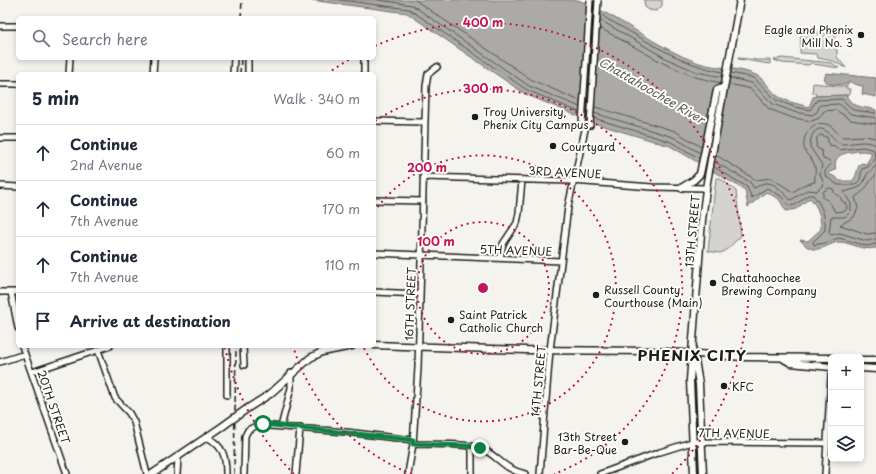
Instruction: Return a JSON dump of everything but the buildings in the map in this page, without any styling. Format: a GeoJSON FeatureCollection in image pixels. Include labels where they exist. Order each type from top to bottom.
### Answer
{"type":"FeatureCollection","features":[{"type":"Feature","properties":{"kind":"main road","name":"13TH STREET"},"geometry":{"type":"LineString","coordinates":[[694,474],[690,380],[694,354],[699,261],[707,185],[740,0]]}},
{"type":"Feature","properties":{"kind":"main road"},"geometry":{"type":"LineString","coordinates":[[681,188],[694,180],[700,174],[717,90],[724,87]]}},
{"type":"Feature","properties":{"kind":"main road"},"geometry":{"type":"LineString","coordinates":[[376,345],[418,345],[550,350],[651,351],[784,358],[828,358]]}},
{"type":"Feature","properties":{"kind":"main road"},"geometry":{"type":"LineString","coordinates":[[152,474],[178,458],[270,394],[291,373],[322,349],[332,348]]}},
{"type":"Feature","properties":{"kind":"main road","name":"13TH STREET"},"geometry":{"type":"LineString","coordinates":[[694,354],[699,384],[703,442],[703,474]]}},
{"type":"Feature","properties":{"kind":"main road"},"geometry":{"type":"LineString","coordinates":[[784,358],[792,363],[828,366]]}},
{"type":"Feature","properties":{"kind":"main road"},"geometry":{"type":"LineString","coordinates":[[864,360],[876,360]]}},
{"type":"Feature","properties":{"kind":"main road"},"geometry":{"type":"LineString","coordinates":[[864,368],[876,369]]}},
{"type":"Feature","properties":{"kind":"street"},"geometry":{"type":"LineString","coordinates":[[590,0],[582,124],[590,125],[598,0]]}},
{"type":"Feature","properties":{"kind":"street","name":"14TH STREET"},"geometry":{"type":"LineString","coordinates":[[540,474],[550,350],[561,261],[572,181],[586,125],[594,0]]}},
{"type":"Feature","properties":{"kind":"street"},"geometry":{"type":"LineString","coordinates":[[0,26],[16,26]]}},
{"type":"Feature","properties":{"kind":"street"},"geometry":{"type":"LineString","coordinates":[[69,72],[70,60]]}},
{"type":"Feature","properties":{"kind":"street"},"geometry":{"type":"LineString","coordinates":[[153,72],[154,60]]}},
{"type":"Feature","properties":{"kind":"street"},"geometry":{"type":"LineString","coordinates":[[233,72],[234,60]]}},
{"type":"Feature","properties":{"kind":"street"},"geometry":{"type":"LineString","coordinates":[[248,60],[248,72]]}},
{"type":"Feature","properties":{"kind":"street"},"geometry":{"type":"LineString","coordinates":[[364,60],[364,72]]}},
{"type":"Feature","properties":{"kind":"street","name":"16TH STREET"},"geometry":{"type":"LineString","coordinates":[[408,474],[413,442],[418,345],[424,122],[428,74],[436,67]]}},
{"type":"Feature","properties":{"kind":"street"},"geometry":{"type":"LineString","coordinates":[[0,84],[16,84]]}},
{"type":"Feature","properties":{"kind":"street"},"geometry":{"type":"LineString","coordinates":[[376,120],[424,122]]}},
{"type":"Feature","properties":{"kind":"street"},"geometry":{"type":"LineString","coordinates":[[0,138],[16,138]]}},
{"type":"Feature","properties":{"kind":"street","name":"3RD AVENUE"},"geometry":{"type":"LineString","coordinates":[[423,177],[572,181],[681,188],[707,185]]}},
{"type":"Feature","properties":{"kind":"street"},"geometry":{"type":"LineString","coordinates":[[500,258],[506,237],[516,223],[520,213],[522,180]]}},
{"type":"Feature","properties":{"kind":"street"},"geometry":{"type":"LineString","coordinates":[[0,186],[16,187]]}},
{"type":"Feature","properties":{"kind":"street"},"geometry":{"type":"LineString","coordinates":[[376,200],[423,202]]}},
{"type":"Feature","properties":{"kind":"street","name":"5TH AVENUE"},"geometry":{"type":"LineString","coordinates":[[376,253],[561,261]]}},
{"type":"Feature","properties":{"kind":"street"},"geometry":{"type":"LineString","coordinates":[[0,292],[16,292]]}},
{"type":"Feature","properties":{"kind":"street"},"geometry":{"type":"LineString","coordinates":[[11,292],[16,318]]}},
{"type":"Feature","properties":{"kind":"street"},"geometry":{"type":"LineString","coordinates":[[376,292],[420,294]]}},
{"type":"Feature","properties":{"kind":"street","name":"20TH STREET"},"geometry":{"type":"LineString","coordinates":[[23,348],[67,474]]}},
{"type":"Feature","properties":{"kind":"street"},"geometry":{"type":"LineString","coordinates":[[32,372],[104,348]]}},
{"type":"Feature","properties":{"kind":"street"},"geometry":{"type":"LineString","coordinates":[[227,348],[227,395]]}},
{"type":"Feature","properties":{"kind":"street"},"geometry":{"type":"LineString","coordinates":[[244,348],[244,365]]}},
{"type":"Feature","properties":{"kind":"street"},"geometry":{"type":"LineString","coordinates":[[98,350],[115,398],[129,413],[134,422],[147,474]]}},
{"type":"Feature","properties":{"kind":"street"},"geometry":{"type":"LineString","coordinates":[[0,362],[25,354]]}},
{"type":"Feature","properties":{"kind":"street"},"geometry":{"type":"LineString","coordinates":[[281,427],[291,388],[291,373]]}},
{"type":"Feature","properties":{"kind":"street"},"geometry":{"type":"LineString","coordinates":[[825,474],[830,390]]}},
{"type":"Feature","properties":{"kind":"street"},"geometry":{"type":"LineString","coordinates":[[244,474],[245,436],[252,426],[263,424],[413,442],[472,447],[485,451],[510,470],[525,474]]}},
{"type":"Feature","properties":{"kind":"street"},"geometry":{"type":"LineString","coordinates":[[296,474],[300,428]]}},
{"type":"Feature","properties":{"kind":"street"},"geometry":{"type":"LineString","coordinates":[[207,437],[220,446],[223,450],[226,460],[226,474]]}},
{"type":"Feature","properties":{"kind":"street","name":"7TH AVENUE"},"geometry":{"type":"LineString","coordinates":[[600,474],[692,442],[826,443]]}},
{"type":"Feature","properties":{"kind":"street"},"geometry":{"type":"LineString","coordinates":[[472,447],[472,474]]}},
{"type":"Feature","properties":{"kind":"street"},"geometry":{"type":"LineString","coordinates":[[177,474],[178,458]]}},
{"type":"Feature","properties":{"kind":"shaded area"},"geometry":{"type":"Polygon","coordinates":[[[644,0],[662,0],[662,6],[656,11],[649,10],[645,7],[644,0]]]}},
{"type":"Feature","properties":{"kind":"shaded area"},"geometry":{"type":"Polygon","coordinates":[[[803,32],[836,34],[833,46],[837,50],[837,57],[846,68],[833,61],[818,58],[816,54],[800,53],[801,35],[803,32]]]}},
{"type":"Feature","properties":{"kind":"shaded area"},"geometry":{"type":"Polygon","coordinates":[[[782,58],[812,61],[809,65],[782,63],[774,60],[782,58]]]}},
{"type":"Feature","properties":{"kind":"shaded area"},"geometry":{"type":"Polygon","coordinates":[[[738,59],[770,60],[770,64],[738,59]]]}},
{"type":"Feature","properties":{"kind":"shaded area"},"geometry":{"type":"Polygon","coordinates":[[[813,61],[832,63],[839,68],[813,64],[813,61]]]}},
{"type":"Feature","properties":{"kind":"shaded area"},"geometry":{"type":"Polygon","coordinates":[[[813,83],[847,87],[847,89],[850,89],[849,95],[816,96],[815,93],[812,93],[813,83]]]}},
{"type":"Feature","properties":{"kind":"shaded area"},"geometry":{"type":"Polygon","coordinates":[[[716,178],[720,178],[736,191],[741,236],[725,251],[720,253],[708,251],[716,178]]]}},
{"type":"Feature","properties":{"kind":"water","name":"Chattahoochee River"},"geometry":{"type":"Polygon","coordinates":[[[310,0],[578,0],[609,14],[653,41],[683,57],[706,65],[749,72],[756,75],[763,80],[776,95],[786,100],[809,107],[813,97],[816,96],[846,95],[855,105],[876,110],[876,248],[861,248],[840,242],[833,243],[820,249],[809,248],[800,240],[808,241],[821,229],[818,212],[810,198],[796,209],[786,211],[779,199],[766,192],[748,207],[745,190],[670,146],[597,124],[525,94],[407,13],[310,0]],[[858,151],[839,156],[835,164],[836,170],[829,172],[829,174],[837,178],[839,181],[852,181],[859,165],[861,163],[866,164],[871,156],[871,152],[858,151]]]}},
{"type":"Feature","properties":{"kind":"water"},"geometry":{"type":"Polygon","coordinates":[[[826,73],[876,78],[876,97],[862,94],[863,86],[848,82],[848,85],[829,84],[824,80],[826,73]]]}},
{"type":"Feature","properties":{"kind":"railway"},"geometry":{"type":"LineString","coordinates":[[241,16],[242,0]]}},
{"type":"Feature","properties":{"kind":"railway"},"geometry":{"type":"LineString","coordinates":[[240,72],[241,60]]}},
{"type":"Feature","properties":{"kind":"railway"},"geometry":{"type":"LineString","coordinates":[[234,474],[236,348]]}},
{"type":"Feature","properties":{"kind":"place","name":"Eagle and Phenix Mill No. 3"},"geometry":{"type":"Point","coordinates":[861,35]}},
{"type":"Feature","properties":{"kind":"place","name":"Troy University, Phenix City Campus"},"geometry":{"type":"Point","coordinates":[475,117]}},
{"type":"Feature","properties":{"kind":"place","name":"Courtyard"},"geometry":{"type":"Point","coordinates":[553,146]}},
{"type":"Feature","properties":{"kind":"place","name":"Chattahoochee Brewing Company"},"geometry":{"type":"Point","coordinates":[713,283]}},
{"type":"Feature","properties":{"kind":"place","name":"Russell County Courthouse (Main)"},"geometry":{"type":"Point","coordinates":[596,295]}},
{"type":"Feature","properties":{"kind":"place","name":"Saint Patrick Catholic Church"},"geometry":{"type":"Point","coordinates":[451,320]}},
{"type":"Feature","properties":{"kind":"place","name":"KFC"},"geometry":{"type":"Point","coordinates":[724,386]}},
{"type":"Feature","properties":{"kind":"place","name":"13th Street Bar-Be-Que"},"geometry":{"type":"Point","coordinates":[625,442]}},
{"type":"Feature","properties":{"kind":"district","name":"PHENIX CITY"},"geometry":{"type":"Point","coordinates":[692,354]}},
{"type":"Feature","properties":{"kind":"route"},"geometry":{"type":"LineString","coordinates":[[263,424],[288,428],[346,432],[413,440],[413,444],[467,446],[480,448]]}}]}
